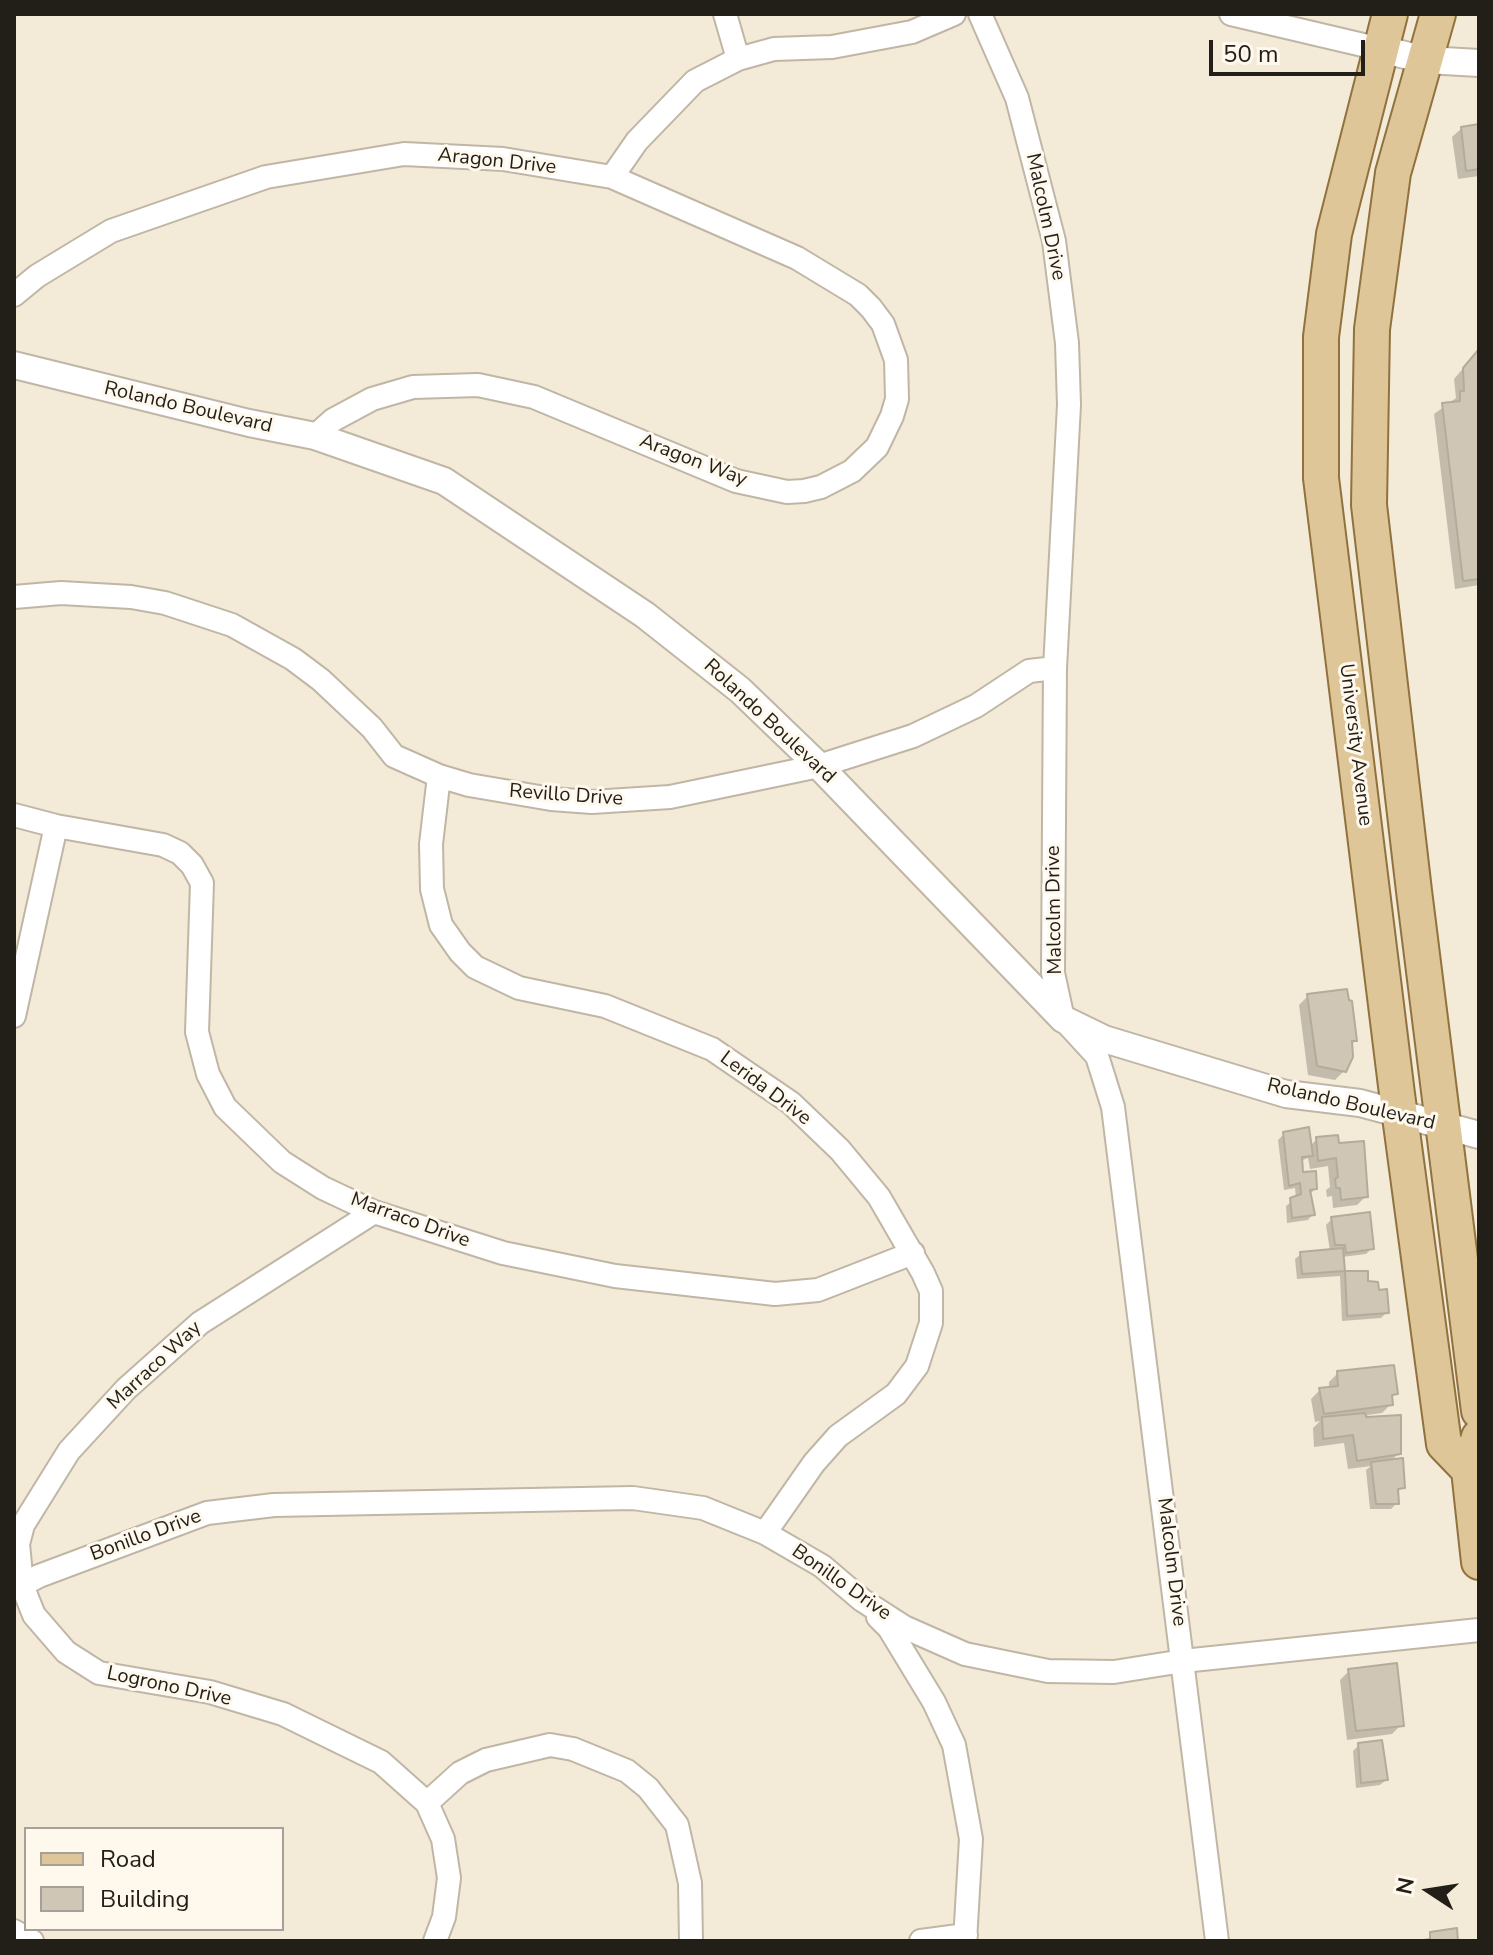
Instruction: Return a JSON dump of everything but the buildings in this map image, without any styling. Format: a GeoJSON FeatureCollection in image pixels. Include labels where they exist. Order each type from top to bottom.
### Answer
{"type":"FeatureCollection","features":[{"type":"Feature","properties":{"kind":"main road","name":"University Avenue"},"geometry":{"type":"LineString","coordinates":[[1390,14],[1334,234],[1321,337],[1321,478],[1399,1114],[1444,1444],[1469,1470]]}},
{"type":"Feature","properties":{"kind":"main road","name":"University Avenue"},"geometry":{"type":"LineString","coordinates":[[1438,14],[1393,173],[1372,329],[1369,505],[1479,1411]]}},
{"type":"Feature","properties":{"kind":"main road"},"geometry":{"type":"LineString","coordinates":[[1479,1437],[1469,1470],[1479,1562]]}},
{"type":"Feature","properties":{"kind":"street"},"geometry":{"type":"LineString","coordinates":[[725,14],[738,59]]}},
{"type":"Feature","properties":{"kind":"street"},"geometry":{"type":"LineString","coordinates":[[612,177],[637,141],[695,81],[738,59],[774,49],[832,47],[912,32],[954,14]]}},
{"type":"Feature","properties":{"kind":"street","name":"Malcolm Drive"},"geometry":{"type":"LineString","coordinates":[[980,14],[1017,98],[1054,241],[1067,343],[1069,405],[1055,668],[1053,973],[1063,1019],[1097,1056],[1113,1107],[1217,1941]]}},
{"type":"Feature","properties":{"kind":"street"},"geometry":{"type":"LineString","coordinates":[[1231,14],[1426,60],[1479,63]]}},
{"type":"Feature","properties":{"kind":"street","name":"Aragon Drive"},"geometry":{"type":"LineString","coordinates":[[14,295],[37,276],[111,231],[266,177],[404,154],[503,159],[612,177]]}},
{"type":"Feature","properties":{"kind":"street","name":"Aragon Way"},"geometry":{"type":"LineString","coordinates":[[315,436],[333,420],[372,399],[413,387],[478,385],[534,397],[736,481],[787,492],[821,487],[852,471],[865,460],[877,447],[892,416],[898,379],[891,341],[871,308],[858,295],[797,258],[612,177]]}},
{"type":"Feature","properties":{"kind":"street","name":"Rolando Boulevard"},"geometry":{"type":"LineString","coordinates":[[14,365],[249,423],[315,436],[444,481],[645,615],[740,690],[819,766],[1063,1019],[1104,1039],[1286,1094],[1360,1103],[1479,1135]]}},
{"type":"Feature","properties":{"kind":"street","name":"Revillo Drive"},"geometry":{"type":"LineString","coordinates":[[14,597],[61,593],[131,597],[165,603],[232,625],[293,659],[321,680],[364,720],[394,756],[439,776],[510,794],[551,799],[618,801],[709,790],[784,771],[819,766],[913,736],[976,706],[1029,671],[1055,668]]}},
{"type":"Feature","properties":{"kind":"street","name":"Lerida Drive"},"geometry":{"type":"LineString","coordinates":[[439,776],[431,844],[432,889],[441,925],[460,952],[475,967],[519,988],[605,1006],[712,1049],[791,1103],[840,1150],[879,1197],[913,1253],[931,1291],[931,1323],[917,1366],[896,1394],[838,1436],[765,1533]]}},
{"type":"Feature","properties":{"kind":"street","name":"Marraco Drive"},"geometry":{"type":"LineString","coordinates":[[14,815],[56,826],[163,845],[180,853],[192,865],[202,883],[197,1032],[208,1074],[225,1107],[282,1162],[323,1188],[374,1212],[503,1253],[601,1273],[775,1294],[818,1290],[913,1253]]}},
{"type":"Feature","properties":{"kind":"street"},"geometry":{"type":"LineString","coordinates":[[14,1016],[56,826]]}},
{"type":"Feature","properties":{"kind":"street","name":"Marraco Way"},"geometry":{"type":"LineString","coordinates":[[22,1585],[18,1544],[23,1525],[69,1451],[126,1389],[200,1323],[374,1212]]}},
{"type":"Feature","properties":{"kind":"street","name":"Bonillo Drive"},"geometry":{"type":"LineString","coordinates":[[22,1585],[207,1513],[274,1505],[633,1498],[703,1508],[765,1533],[822,1566],[862,1600],[904,1627],[965,1654],[1048,1671],[1114,1672],[1183,1661],[1479,1630]]}},
{"type":"Feature","properties":{"kind":"street","name":"Logrono Drive"},"geometry":{"type":"LineString","coordinates":[[22,1585],[34,1615],[66,1652],[99,1673],[210,1692],[283,1714],[381,1762],[427,1803]]}},
{"type":"Feature","properties":{"kind":"street"},"geometry":{"type":"LineString","coordinates":[[862,1600],[889,1628],[934,1702],[954,1745],[971,1839],[966,1938],[921,1941]]}},
{"type":"Feature","properties":{"kind":"street"},"geometry":{"type":"LineString","coordinates":[[435,1941],[448,1898],[448,1868],[443,1839],[427,1803],[460,1773],[486,1760],[550,1745],[573,1749],[627,1771],[648,1788],[677,1825],[690,1883],[691,1941]]}},
{"type":"Feature","properties":{"kind":"street"},"geometry":{"type":"LineString","coordinates":[[14,1931],[32,1941]]}}]}
